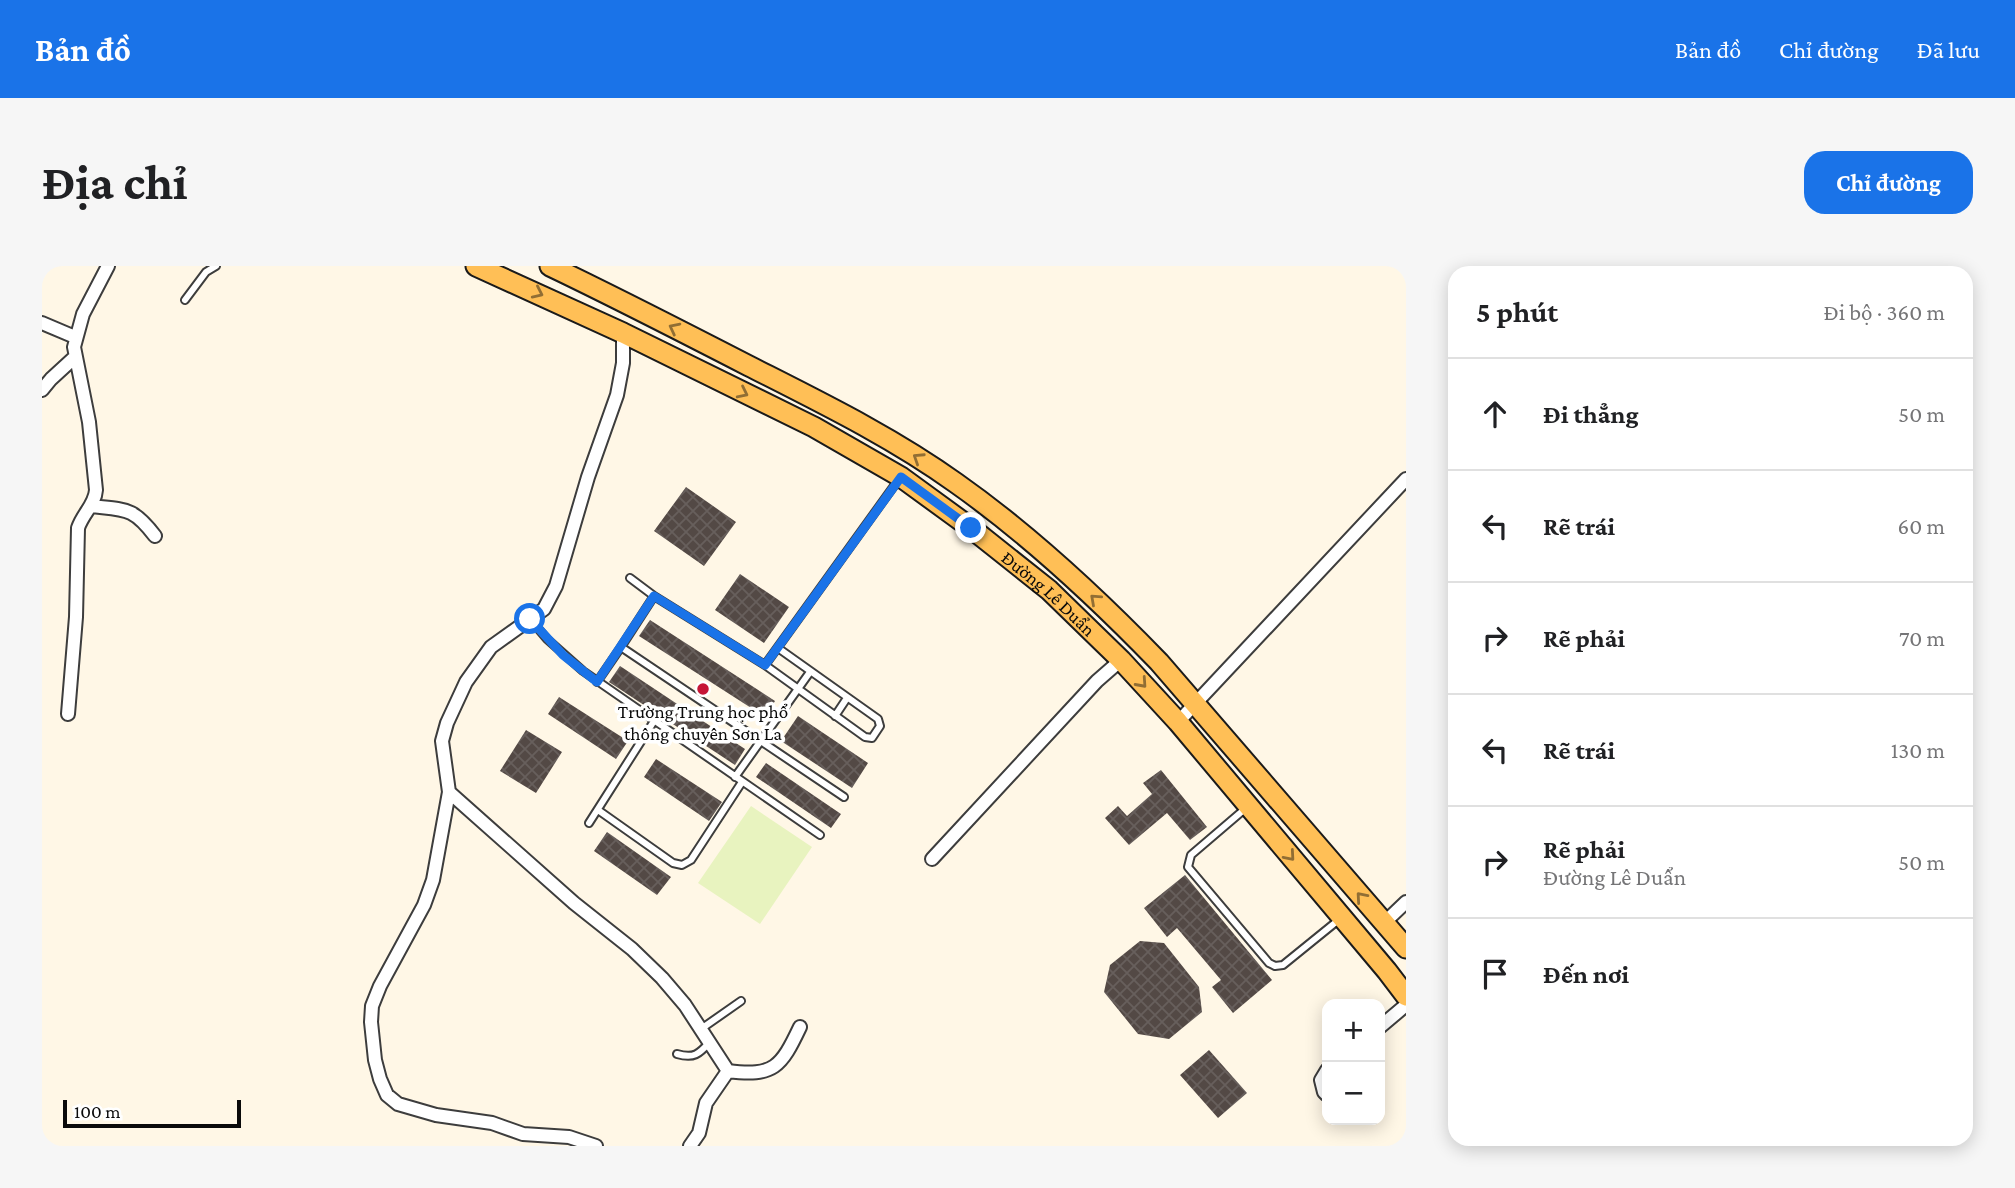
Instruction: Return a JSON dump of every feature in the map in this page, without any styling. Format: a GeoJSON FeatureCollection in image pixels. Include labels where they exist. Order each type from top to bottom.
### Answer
{"type":"FeatureCollection","features":[{"type":"Feature","properties":{"kind":"main road","name":"Đường Lê Duẩn"},"geometry":{"type":"LineString","coordinates":[[476,266],[623,333],[814,427],[901,477],[936,501],[1049,590],[1121,660],[1178,722],[1406,996]]}},
{"type":"Feature","properties":{"kind":"main road","name":"Đường Lê Duẩn"},"geometry":{"type":"LineString","coordinates":[[554,267],[852,419],[912,453],[958,484],[1122,623],[1197,704],[1406,948]]}},
{"type":"Feature","properties":{"kind":"main road"},"geometry":{"type":"LineString","coordinates":[[581,313],[595,287]]}},
{"type":"Feature","properties":{"kind":"street"},"geometry":{"type":"LineString","coordinates":[[68,714],[78,528],[83,515],[96,499],[93,451],[85,397],[75,357],[75,337],[83,314],[108,266]]}},
{"type":"Feature","properties":{"kind":"street"},"geometry":{"type":"LineString","coordinates":[[42,323],[75,337]]}},
{"type":"Feature","properties":{"kind":"street"},"geometry":{"type":"LineString","coordinates":[[596,1146],[569,1137],[536,1141],[492,1123],[436,1115],[398,1104],[387,1095],[375,1060],[371,1034],[372,1006],[387,971],[424,905],[433,880],[449,792],[442,741],[455,703],[466,682],[491,647],[544,608],[556,586],[588,477],[617,395],[623,363],[623,333]]}},
{"type":"Feature","properties":{"kind":"street"},"geometry":{"type":"LineString","coordinates":[[42,390],[75,357]]}},
{"type":"Feature","properties":{"kind":"street"},"geometry":{"type":"LineString","coordinates":[[1178,722],[1406,479]]}},
{"type":"Feature","properties":{"kind":"street"},"geometry":{"type":"LineString","coordinates":[[91,506],[130,511],[142,520],[155,536]]}},
{"type":"Feature","properties":{"kind":"street"},"geometry":{"type":"LineString","coordinates":[[932,859],[1097,681],[1121,660]]}},
{"type":"Feature","properties":{"kind":"street"},"geometry":{"type":"LineString","coordinates":[[449,792],[574,903],[646,961],[685,1005],[728,1072]]}},
{"type":"Feature","properties":{"kind":"street"},"geometry":{"type":"LineString","coordinates":[[1384,923],[1406,902]]}},
{"type":"Feature","properties":{"kind":"street"},"geometry":{"type":"LineString","coordinates":[[1385,1023],[1406,1005]]}},
{"type":"Feature","properties":{"kind":"street"},"geometry":{"type":"LineString","coordinates":[[728,1072],[749,1074],[773,1068],[791,1046],[800,1027]]}},
{"type":"Feature","properties":{"kind":"street"},"geometry":{"type":"LineString","coordinates":[[690,1146],[699,1133],[706,1103],[728,1072]]}},
{"type":"Feature","properties":{"kind":"lane"},"geometry":{"type":"LineString","coordinates":[[186,300],[206,272],[216,266]]}},
{"type":"Feature","properties":{"kind":"lane"},"geometry":{"type":"LineString","coordinates":[[765,665],[901,477]]}},
{"type":"Feature","properties":{"kind":"lane"},"geometry":{"type":"LineString","coordinates":[[630,578],[654,596],[765,665],[865,737],[872,738],[880,726],[879,720],[778,648]]}},
{"type":"Feature","properties":{"kind":"lane"},"geometry":{"type":"LineString","coordinates":[[597,682],[654,596]]}},
{"type":"Feature","properties":{"kind":"lane"},"geometry":{"type":"LineString","coordinates":[[530,619],[563,655],[597,682],[820,835]]}},
{"type":"Feature","properties":{"kind":"lane"},"geometry":{"type":"LineString","coordinates":[[621,647],[844,797]]}},
{"type":"Feature","properties":{"kind":"lane"},"geometry":{"type":"LineString","coordinates":[[735,777],[810,672]]}},
{"type":"Feature","properties":{"kind":"lane"},"geometry":{"type":"LineString","coordinates":[[835,716],[847,698]]}},
{"type":"Feature","properties":{"kind":"lane"},"geometry":{"type":"LineString","coordinates":[[589,823],[654,721]]}},
{"type":"Feature","properties":{"kind":"lane"},"geometry":{"type":"LineString","coordinates":[[598,810],[673,863],[682,865],[691,860],[743,782]]}},
{"type":"Feature","properties":{"kind":"lane"},"geometry":{"type":"LineString","coordinates":[[1247,806],[1191,855],[1188,867],[1260,953],[1271,965],[1283,965],[1342,917]]}},
{"type":"Feature","properties":{"kind":"lane"},"geometry":{"type":"LineString","coordinates":[[701,1029],[741,1001]]}},
{"type":"Feature","properties":{"kind":"lane"},"geometry":{"type":"LineString","coordinates":[[677,1054],[688,1058],[696,1057],[711,1042]]}},
{"type":"Feature","properties":{"kind":"green space"},"geometry":{"type":"Polygon","coordinates":[[[751,806],[812,847],[760,924],[698,883],[751,806]]]}},
{"type":"Feature","properties":{"kind":"building"},"geometry":{"type":"Polygon","coordinates":[[[686,487],[736,522],[704,566],[654,531],[686,487]]]}},
{"type":"Feature","properties":{"kind":"building"},"geometry":{"type":"Polygon","coordinates":[[[740,574],[789,607],[764,643],[715,610],[740,574]]]}},
{"type":"Feature","properties":{"kind":"building"},"geometry":{"type":"Polygon","coordinates":[[[650,620],[775,701],[765,717],[639,636],[650,620]]]}},
{"type":"Feature","properties":{"kind":"building"},"geometry":{"type":"Polygon","coordinates":[[[620,666],[745,749],[735,765],[609,682],[620,666]]]}},
{"type":"Feature","properties":{"kind":"building"},"geometry":{"type":"Polygon","coordinates":[[[559,697],[628,741],[616,759],[548,714],[559,697]]]}},
{"type":"Feature","properties":{"kind":"building"},"geometry":{"type":"Polygon","coordinates":[[[798,716],[868,763],[852,788],[781,741],[798,716]]]}},
{"type":"Feature","properties":{"kind":"building"},"geometry":{"type":"Polygon","coordinates":[[[526,730],[562,752],[536,793],[500,771],[526,730]]]}},
{"type":"Feature","properties":{"kind":"building"},"geometry":{"type":"Polygon","coordinates":[[[656,759],[722,802],[709,821],[644,777],[656,759]]]}},
{"type":"Feature","properties":{"kind":"building"},"geometry":{"type":"Polygon","coordinates":[[[766,763],[841,814],[831,828],[756,777],[766,763]]]}},
{"type":"Feature","properties":{"kind":"building"},"geometry":{"type":"Polygon","coordinates":[[[1161,770],[1207,827],[1190,840],[1167,813],[1129,845],[1105,818],[1118,806],[1127,816],[1152,794],[1143,783],[1161,770]]]}},
{"type":"Feature","properties":{"kind":"building"},"geometry":{"type":"Polygon","coordinates":[[[607,832],[671,877],[657,895],[594,851],[607,832]]]}},
{"type":"Feature","properties":{"kind":"building"},"geometry":{"type":"Polygon","coordinates":[[[1185,875],[1272,980],[1233,1013],[1212,987],[1221,980],[1177,928],[1167,937],[1144,908],[1185,875]]]}},
{"type":"Feature","properties":{"kind":"building"},"geometry":{"type":"Polygon","coordinates":[[[1140,941],[1164,943],[1199,987],[1202,1012],[1169,1039],[1138,1034],[1104,992],[1110,965],[1140,941]]]}},
{"type":"Feature","properties":{"kind":"building"},"geometry":{"type":"Polygon","coordinates":[[[1209,1050],[1247,1093],[1218,1118],[1180,1075],[1209,1050]]]}},
{"type":"Feature","properties":{"kind":"place","name":"Trường Trung học phổ thông chuyên Sơn La"},"geometry":{"type":"Point","coordinates":[703,689]}},
{"type":"Feature","properties":{"kind":"route"},"geometry":{"type":"LineString","coordinates":[[530,619],[563,655],[597,682],[654,596],[765,665],[901,477],[971,528]]}}]}
